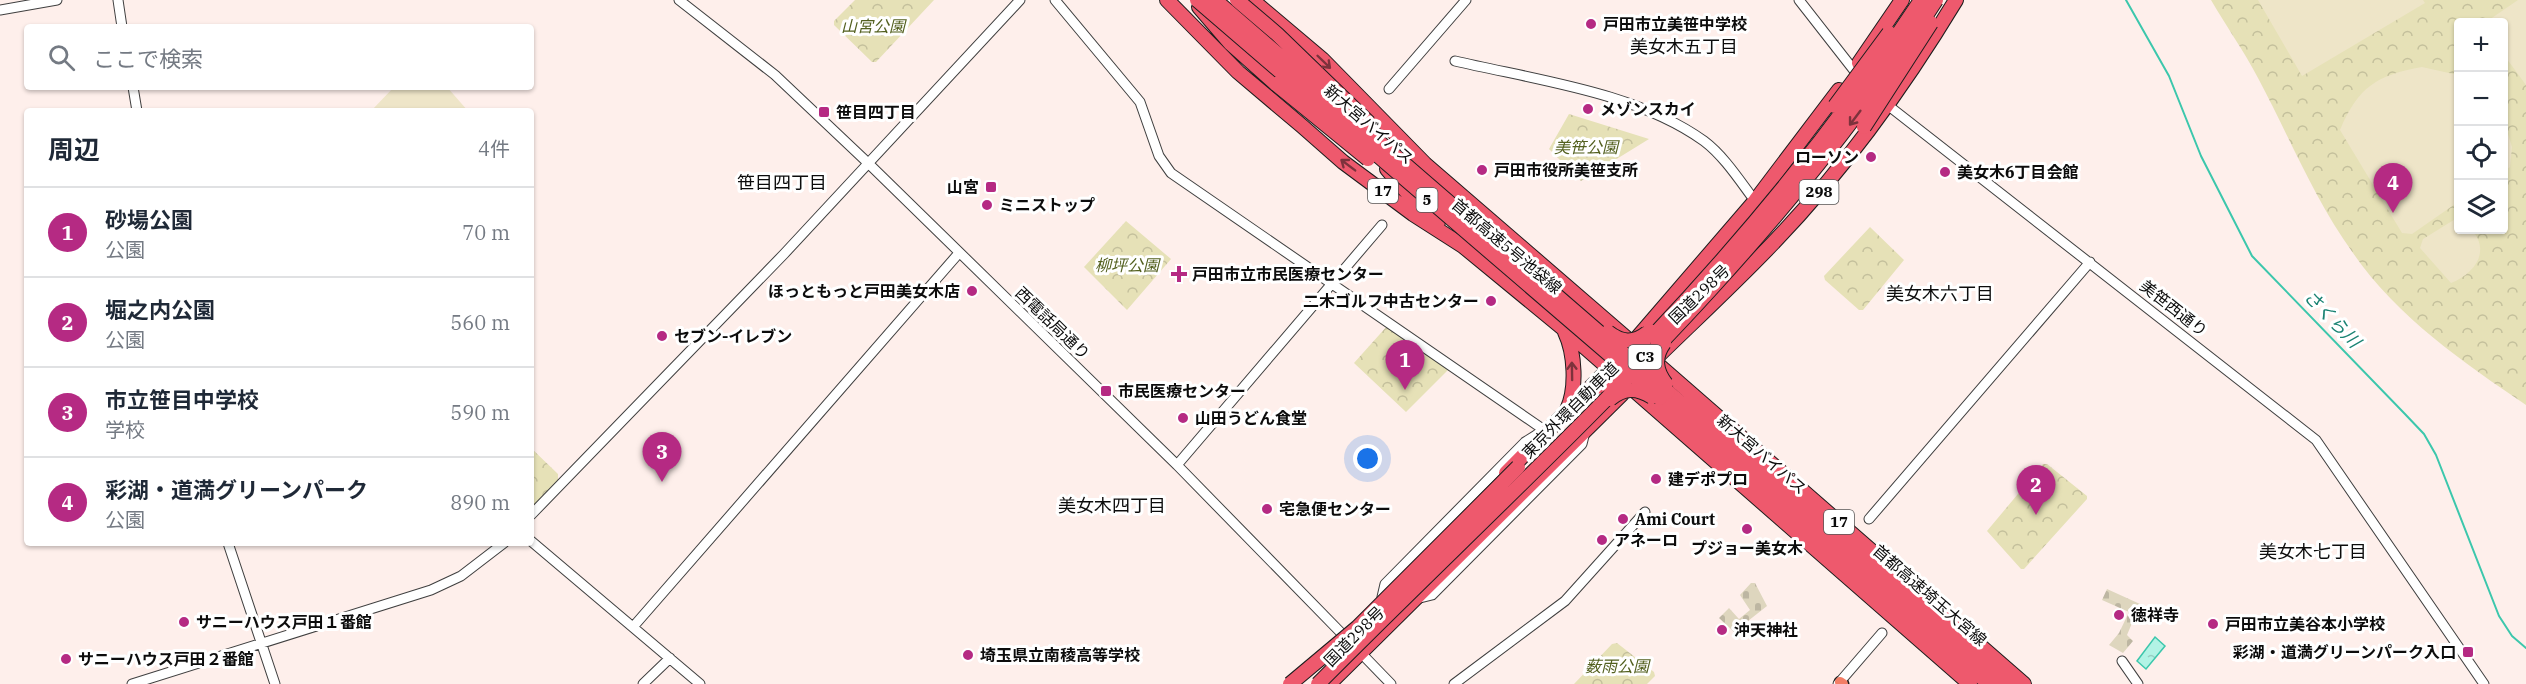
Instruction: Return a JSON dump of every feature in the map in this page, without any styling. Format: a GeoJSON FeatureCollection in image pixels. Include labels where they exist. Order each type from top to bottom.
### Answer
{"type":"FeatureCollection","features":[{"type":"Feature","properties":{"kind":"highway"},"geometry":{"type":"LineString","coordinates":[[1168,0],[1426,206],[1600,337],[1631,370],[1661,393],[1980,684]]}},
{"type":"Feature","properties":{"kind":"highway","name":"17"},"geometry":{"type":"LineString","coordinates":[[1168,0],[1238,72],[1343,162],[1438,231],[1463,246]]}},
{"type":"Feature","properties":{"kind":"highway"},"geometry":{"type":"LineString","coordinates":[[1184,0],[1342,131],[1426,206]]}},
{"type":"Feature","properties":{"kind":"highway"},"geometry":{"type":"LineString","coordinates":[[1195,0],[1230,43],[1274,86]]}},
{"type":"Feature","properties":{"kind":"highway","name":"首都高速5号池袋線"},"geometry":{"type":"LineString","coordinates":[[1195,0],[1661,393]]}},
{"type":"Feature","properties":{"kind":"highway","name":"新大宮バイパス"},"geometry":{"type":"LineString","coordinates":[[1203,0],[1356,135],[1600,337]]}},
{"type":"Feature","properties":{"kind":"highway","name":"新大宮バイパス"},"geometry":{"type":"LineString","coordinates":[[1209,0],[1600,337]]}},
{"type":"Feature","properties":{"kind":"highway","name":"首都高速5号池袋線"},"geometry":{"type":"LineString","coordinates":[[1215,0],[1661,393]]}},
{"type":"Feature","properties":{"kind":"highway"},"geometry":{"type":"LineString","coordinates":[[1227,0],[1376,130],[1600,337],[1631,370],[1938,613],[2016,684]]}},
{"type":"Feature","properties":{"kind":"highway"},"geometry":{"type":"LineString","coordinates":[[1237,0],[1342,94],[1376,130]]}},
{"type":"Feature","properties":{"kind":"highway","name":"17"},"geometry":{"type":"LineString","coordinates":[[1252,0],[1322,59],[1425,164],[2024,684]]}},
{"type":"Feature","properties":{"kind":"highway","name":"国道298号"},"geometry":{"type":"LineString","coordinates":[[1297,684],[1633,343],[1755,201],[1854,71],[1902,0]]}},
{"type":"Feature","properties":{"kind":"highway"},"geometry":{"type":"LineString","coordinates":[[1330,684],[1397,610],[1609,400],[1631,370],[1640,346],[1650,331],[1717,256],[1786,170],[1912,0]]}},
{"type":"Feature","properties":{"kind":"highway","name":"東京外環自動車道"},"geometry":{"type":"LineString","coordinates":[[1306,684],[1576,415],[1726,257],[1845,112],[1921,0]]}},
{"type":"Feature","properties":{"kind":"highway","name":"東京外環自動車道"},"geometry":{"type":"LineString","coordinates":[[1318,684],[1591,412],[1751,244],[1854,120],[1936,0]]}},
{"type":"Feature","properties":{"kind":"highway"},"geometry":{"type":"LineString","coordinates":[[1290,684],[1358,627],[1597,387],[1613,376],[1631,370],[1664,343],[1784,223],[1834,165],[1896,81],[1944,0]]}},
{"type":"Feature","properties":{"kind":"highway","name":"国道298号"},"geometry":{"type":"LineString","coordinates":[[1330,684],[1586,430],[1631,370],[1654,361],[1776,240],[1831,178],[1888,105],[1956,0]]}},
{"type":"Feature","properties":{"kind":"highway"},"geometry":{"type":"LineString","coordinates":[[1317,92],[1367,119],[1402,149],[1425,164]]}},
{"type":"Feature","properties":{"kind":"highway","name":"17"},"geometry":{"type":"LineString","coordinates":[[1356,135],[1411,197],[1463,246],[1609,369],[1631,370],[1970,684]]}},
{"type":"Feature","properties":{"kind":"highway"},"geometry":{"type":"LineString","coordinates":[[1564,329],[1571,349],[1572,394],[1565,414]]}},
{"type":"Feature","properties":{"kind":"highway"},"geometry":{"type":"LineString","coordinates":[[1600,337],[1621,340],[1638,339],[1650,331]]}},
{"type":"Feature","properties":{"kind":"highway"},"geometry":{"type":"LineString","coordinates":[[1597,387],[1606,369],[1600,337]]}},
{"type":"Feature","properties":{"kind":"highway"},"geometry":{"type":"LineString","coordinates":[[1661,393],[1657,365],[1664,343]]}},
{"type":"Feature","properties":{"kind":"highway"},"geometry":{"type":"LineString","coordinates":[[1609,400],[1629,389],[1661,393]]}},
{"type":"Feature","properties":{"kind":"highway","name":"首都高速埼玉大宮線"},"geometry":{"type":"LineString","coordinates":[[1661,393],[1989,684]]}},
{"type":"Feature","properties":{"kind":"highway","name":"首都高速埼玉大宮線"},"geometry":{"type":"LineString","coordinates":[[1661,393],[2007,684]]}},
{"type":"Feature","properties":{"kind":"highway","name":"新大宮バイパス"},"geometry":{"type":"LineString","coordinates":[[1661,393],[1996,684]]}},
{"type":"Feature","properties":{"kind":"highway","name":"新大宮バイパス"},"geometry":{"type":"LineString","coordinates":[[1661,393],[2001,684]]}},
{"type":"Feature","properties":{"kind":"street"},"geometry":{"type":"LineString","coordinates":[[0,10],[57,0]]}},
{"type":"Feature","properties":{"kind":"street"},"geometry":{"type":"LineString","coordinates":[[118,0],[122,24]]}},
{"type":"Feature","properties":{"kind":"street","name":"西電話局通り"},"geometry":{"type":"LineString","coordinates":[[679,0],[776,75],[868,163],[1177,465],[1391,684]]}},
{"type":"Feature","properties":{"kind":"street"},"geometry":{"type":"LineString","coordinates":[[534,512],[741,299],[1020,0]]}},
{"type":"Feature","properties":{"kind":"street"},"geometry":{"type":"LineString","coordinates":[[1055,0],[1140,102],[1161,161],[1171,173],[1545,431]]}},
{"type":"Feature","properties":{"kind":"street"},"geometry":{"type":"LineString","coordinates":[[1389,89],[1466,0]]}},
{"type":"Feature","properties":{"kind":"street","name":"美笹西通り"},"geometry":{"type":"LineString","coordinates":[[1799,0],[1854,71],[1888,105],[2316,440],[2484,684]]}},
{"type":"Feature","properties":{"kind":"street"},"geometry":{"type":"LineString","coordinates":[[1455,61],[1580,90],[1647,109],[1706,143],[1755,201]]}},
{"type":"Feature","properties":{"kind":"street"},"geometry":{"type":"LineString","coordinates":[[134,90],[136,108]]}},
{"type":"Feature","properties":{"kind":"street"},"geometry":{"type":"LineString","coordinates":[[1177,465],[1382,225]]}},
{"type":"Feature","properties":{"kind":"street"},"geometry":{"type":"LineString","coordinates":[[633,627],[959,253]]}},
{"type":"Feature","properties":{"kind":"street"},"geometry":{"type":"LineString","coordinates":[[1869,519],[2090,262]]}},
{"type":"Feature","properties":{"kind":"street"},"geometry":{"type":"LineString","coordinates":[[1454,684],[1565,601],[1645,512]]}},
{"type":"Feature","properties":{"kind":"street"},"geometry":{"type":"LineString","coordinates":[[534,544],[700,684]]}},
{"type":"Feature","properties":{"kind":"street"},"geometry":{"type":"LineString","coordinates":[[229,546],[275,684]]}},
{"type":"Feature","properties":{"kind":"street"},"geometry":{"type":"LineString","coordinates":[[132,684],[431,590],[461,576],[500,546]]}},
{"type":"Feature","properties":{"kind":"street"},"geometry":{"type":"LineString","coordinates":[[1840,683],[1882,633]]}},
{"type":"Feature","properties":{"kind":"street"},"geometry":{"type":"LineString","coordinates":[[643,684],[670,658]]}},
{"type":"Feature","properties":{"kind":"street"},"geometry":{"type":"LineString","coordinates":[[2122,661],[2138,684]]}},
{"type":"Feature","properties":{"kind":"street"},"geometry":{"type":"LineString","coordinates":[[1338,684],[1345,668]]}},
{"type":"Feature","properties":{"kind":"green space","name":"山宮公園"},"geometry":{"type":"Polygon","coordinates":[[[855,0],[934,0],[876,62],[872,62],[834,25],[834,21],[855,0]]]}},
{"type":"Feature","properties":{"kind":"green space"},"geometry":{"type":"Polygon","coordinates":[[[2211,0],[2526,0],[2526,405],[2432,337],[2410,318],[2370,276],[2326,211],[2253,68],[2211,0]]]}},
{"type":"Feature","properties":{"kind":"green space","name":"美笹公園"},"geometry":{"type":"Polygon","coordinates":[[[1569,114],[1649,139],[1581,181],[1549,149],[1569,114]]]}},
{"type":"Feature","properties":{"kind":"green space","name":"柳坪公園"},"geometry":{"type":"Polygon","coordinates":[[[1126,221],[1171,259],[1127,310],[1084,267],[1126,221]]]}},
{"type":"Feature","properties":{"kind":"green space"},"geometry":{"type":"Polygon","coordinates":[[[1870,227],[1904,260],[1863,310],[1859,310],[1825,280],[1824,276],[1870,227]]]}},
{"type":"Feature","properties":{"kind":"green space"},"geometry":{"type":"Polygon","coordinates":[[[1388,325],[1450,368],[1406,412],[1354,363],[1388,325]]]}},
{"type":"Feature","properties":{"kind":"green space"},"geometry":{"type":"Polygon","coordinates":[[[534,451],[558,474],[558,480],[534,505],[534,451]]]}},
{"type":"Feature","properties":{"kind":"green space"},"geometry":{"type":"Polygon","coordinates":[[[2043,464],[2047,464],[2087,496],[2087,499],[2024,569],[2021,569],[1987,531],[2043,464]]]}},
{"type":"Feature","properties":{"kind":"green space"},"geometry":{"type":"Polygon","coordinates":[[[1751,583],[1755,583],[1767,606],[1734,632],[1719,618],[1729,608],[1739,619],[1750,610],[1740,595],[1751,583]]]}},
{"type":"Feature","properties":{"kind":"green space"},"geometry":{"type":"Polygon","coordinates":[[[2107,589],[2140,604],[2127,635],[2133,641],[2123,653],[2109,645],[2119,633],[2129,612],[2102,600],[2107,589]]]}},
{"type":"Feature","properties":{"kind":"green space","name":"薮雨公園"},"geometry":{"type":"Polygon","coordinates":[[[1617,643],[1654,672],[1655,676],[1647,684],[1574,684],[1612,644],[1617,643]]]}},
{"type":"Feature","properties":{"kind":"shaded area"},"geometry":{"type":"Polygon","coordinates":[[[2258,0],[2423,0],[2425,3],[2302,76],[2258,0]]]}},
{"type":"Feature","properties":{"kind":"shaded area"},"geometry":{"type":"Polygon","coordinates":[[[2518,0],[2526,0],[2526,85],[2508,60],[2508,18],[2492,18],[2518,0]]]}},
{"type":"Feature","properties":{"kind":"shaded area"},"geometry":{"type":"Polygon","coordinates":[[[2422,67],[2454,74],[2454,205],[2412,234],[2402,233],[2340,130],[2362,93],[2381,79],[2422,67]]]}},
{"type":"Feature","properties":{"kind":"shaded area"},"geometry":{"type":"Polygon","coordinates":[[[391,90],[450,90],[465,108],[374,108],[391,90]]]}},
{"type":"Feature","properties":{"kind":"shaded area"},"geometry":{"type":"Polygon","coordinates":[[[2508,134],[2512,147],[2508,168],[2508,134]]]}},
{"type":"Feature","properties":{"kind":"shaded area"},"geometry":{"type":"Polygon","coordinates":[[[2454,220],[2454,234],[2474,234],[2480,246],[2480,254],[2467,274],[2451,283],[2420,248],[2423,239],[2454,220]]]}},
{"type":"Feature","properties":{"kind":"water"},"geometry":{"type":"Polygon","coordinates":[[[2155,637],[2165,646],[2146,669],[2137,661],[2155,637]]]}},
{"type":"Feature","properties":{"kind":"waterway","name":"さくら川"},"geometry":{"type":"LineString","coordinates":[[2126,0],[2169,76],[2201,156],[2252,256],[2424,434],[2436,455],[2499,616],[2512,636],[2526,648]]}},
{"type":"Feature","properties":{"kind":"place","name":"戸田市立美笹中学校"},"geometry":{"type":"Point","coordinates":[1591,24]}},
{"type":"Feature","properties":{"kind":"place","name":"メゾンスカイ"},"geometry":{"type":"Point","coordinates":[1588,109]}},
{"type":"Feature","properties":{"kind":"place","name":"笹目四丁目"},"geometry":{"type":"Point","coordinates":[824,112]}},
{"type":"Feature","properties":{"kind":"place","name":"ローソン"},"geometry":{"type":"Point","coordinates":[1871,157]}},
{"type":"Feature","properties":{"kind":"place","name":"戸田市役所美笹支所"},"geometry":{"type":"Point","coordinates":[1482,170]}},
{"type":"Feature","properties":{"kind":"place","name":"美女木6丁目会館"},"geometry":{"type":"Point","coordinates":[1945,172]}},
{"type":"Feature","properties":{"kind":"place","name":"山宮"},"geometry":{"type":"Point","coordinates":[991,187]}},
{"type":"Feature","properties":{"kind":"place","name":"ミニストップ"},"geometry":{"type":"Point","coordinates":[987,205]}},
{"type":"Feature","properties":{"kind":"place","name":"彩湖・道満グリーンパーク"},"geometry":{"type":"Point","coordinates":[2393,213]}},
{"type":"Feature","properties":{"kind":"place","name":"戸田市立市民医療センター"},"geometry":{"type":"Point","coordinates":[1179,274]}},
{"type":"Feature","properties":{"kind":"place","name":"ほっともっと戸田美女木店"},"geometry":{"type":"Point","coordinates":[972,291]}},
{"type":"Feature","properties":{"kind":"place","name":"二木ゴルフ中古センター"},"geometry":{"type":"Point","coordinates":[1491,301]}},
{"type":"Feature","properties":{"kind":"place","name":"セブン-イレブン"},"geometry":{"type":"Point","coordinates":[662,336]}},
{"type":"Feature","properties":{"kind":"place","name":"砂場公園"},"geometry":{"type":"Point","coordinates":[1405,390]}},
{"type":"Feature","properties":{"kind":"place","name":"市民医療センター"},"geometry":{"type":"Point","coordinates":[1106,391]}},
{"type":"Feature","properties":{"kind":"place","name":"山田うどん食堂"},"geometry":{"type":"Point","coordinates":[1183,418]}},
{"type":"Feature","properties":{"kind":"place","name":"建デポプロ"},"geometry":{"type":"Point","coordinates":[1656,479]}},
{"type":"Feature","properties":{"kind":"place","name":"市立笹目中学校"},"geometry":{"type":"Point","coordinates":[662,482]}},
{"type":"Feature","properties":{"kind":"place","name":"宅急便センター"},"geometry":{"type":"Point","coordinates":[1267,509]}},
{"type":"Feature","properties":{"kind":"place","name":"堀之内公園"},"geometry":{"type":"Point","coordinates":[2036,515]}},
{"type":"Feature","properties":{"kind":"place","name":"Ami Court"},"geometry":{"type":"Point","coordinates":[1623,519]}},
{"type":"Feature","properties":{"kind":"place","name":"プジョー美女木"},"geometry":{"type":"Point","coordinates":[1747,529]}},
{"type":"Feature","properties":{"kind":"place","name":"アネーロ"},"geometry":{"type":"Point","coordinates":[1602,540]}},
{"type":"Feature","properties":{"kind":"place","name":"徳祥寺"},"geometry":{"type":"Point","coordinates":[2119,615]}},
{"type":"Feature","properties":{"kind":"place","name":"サニーハウス戸田１番館"},"geometry":{"type":"Point","coordinates":[184,622]}},
{"type":"Feature","properties":{"kind":"place","name":"戸田市立美谷本小学校"},"geometry":{"type":"Point","coordinates":[2213,624]}},
{"type":"Feature","properties":{"kind":"place","name":"沖天神社"},"geometry":{"type":"Point","coordinates":[1722,630]}},
{"type":"Feature","properties":{"kind":"place","name":"彩湖・道満グリーンパーク入口"},"geometry":{"type":"Point","coordinates":[2468,652]}},
{"type":"Feature","properties":{"kind":"place","name":"埼玉県立南稜高等学校"},"geometry":{"type":"Point","coordinates":[968,655]}},
{"type":"Feature","properties":{"kind":"place","name":"サニーハウス戸田２番館"},"geometry":{"type":"Point","coordinates":[66,659]}},
{"type":"Feature","properties":{"kind":"district","name":"美女木五丁目"},"geometry":{"type":"Point","coordinates":[1684,47]}},
{"type":"Feature","properties":{"kind":"district","name":"笹目四丁目"},"geometry":{"type":"Point","coordinates":[782,183]}},
{"type":"Feature","properties":{"kind":"district","name":"美女木六丁目"},"geometry":{"type":"Point","coordinates":[1940,294]}},
{"type":"Feature","properties":{"kind":"district","name":"美女木四丁目"},"geometry":{"type":"Point","coordinates":[1112,506]}},
{"type":"Feature","properties":{"kind":"district","name":"美女木七丁目"},"geometry":{"type":"Point","coordinates":[2313,552]}}]}
